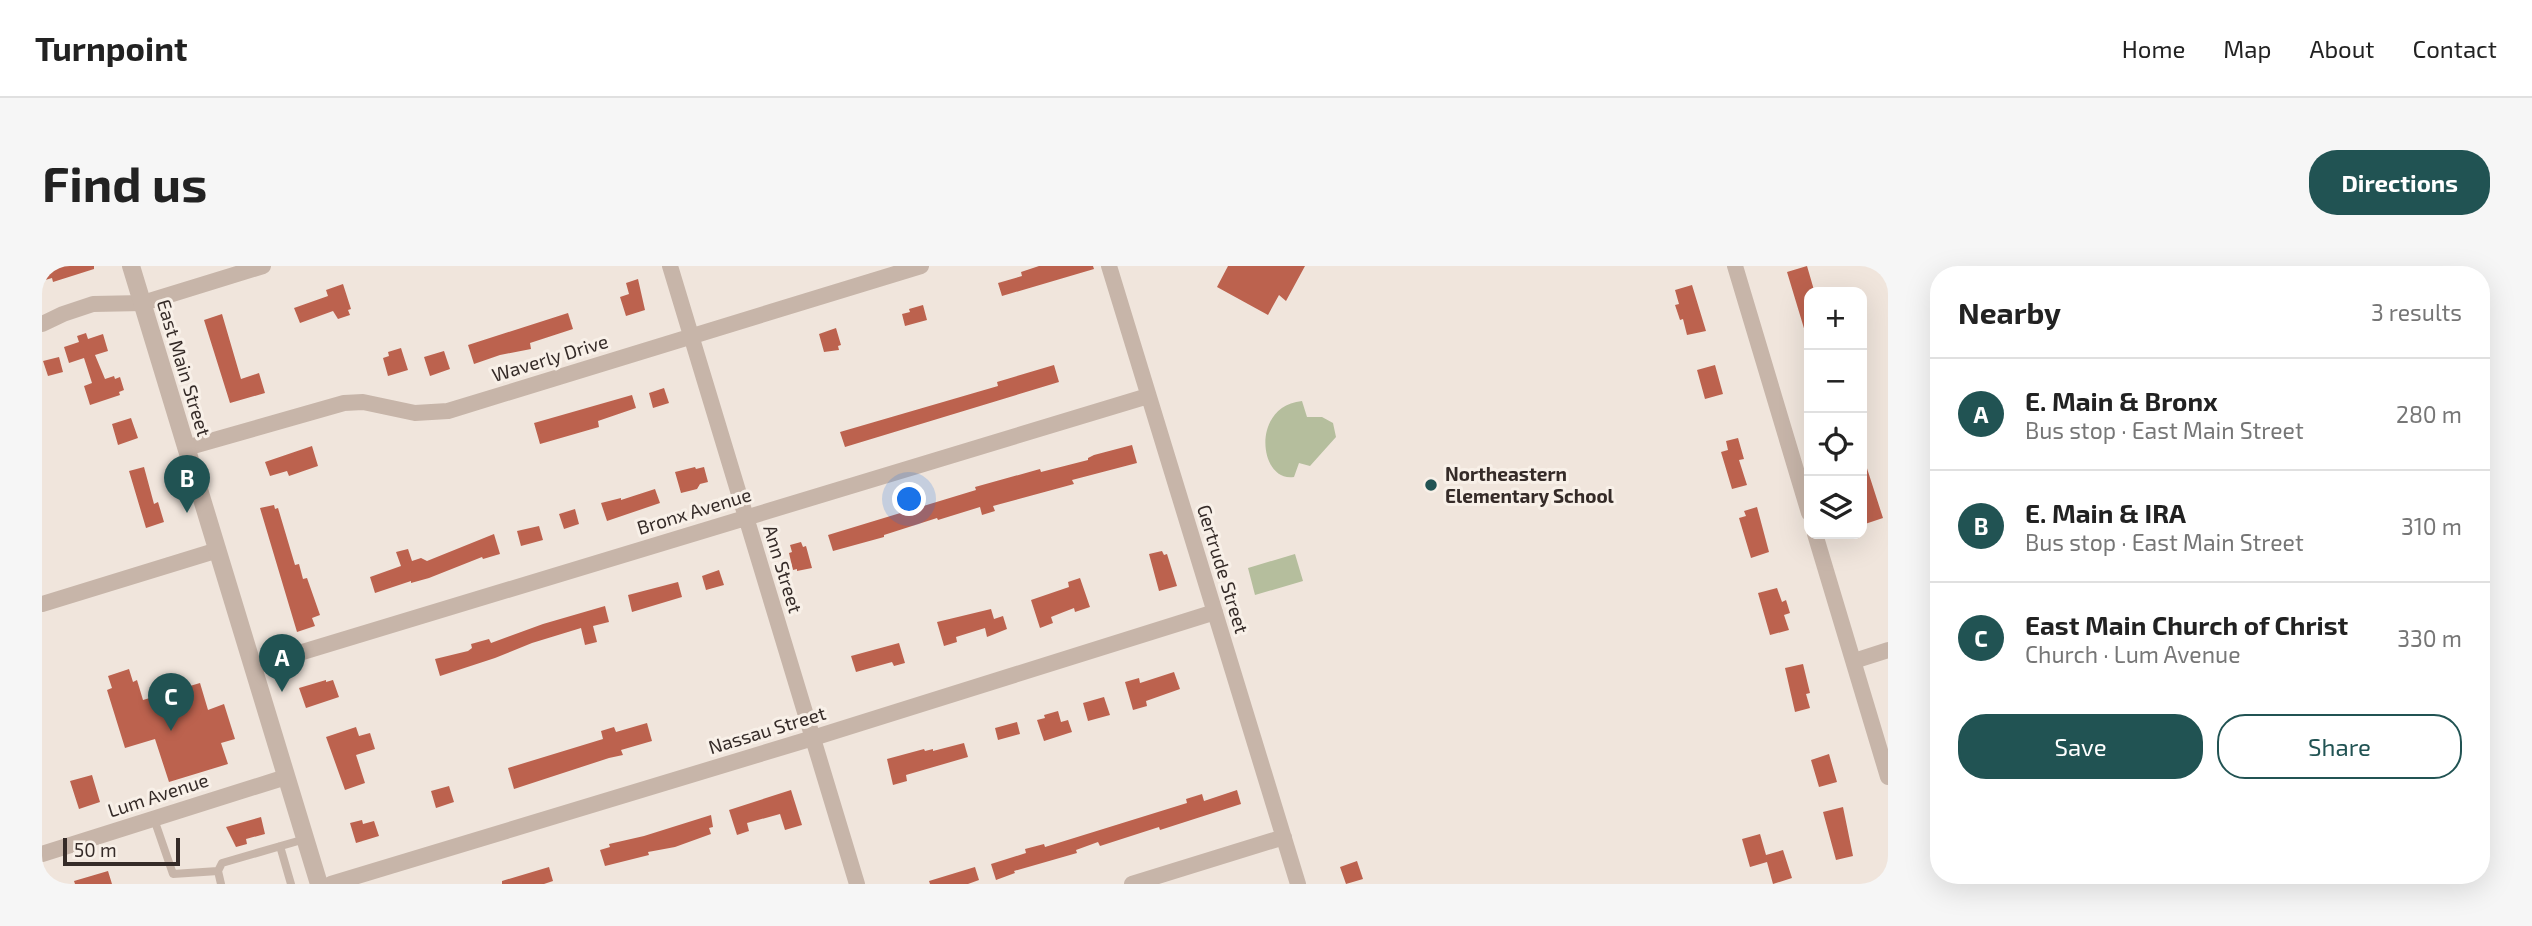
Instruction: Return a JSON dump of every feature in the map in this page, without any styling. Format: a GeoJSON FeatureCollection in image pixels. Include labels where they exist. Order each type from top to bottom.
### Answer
{"type":"FeatureCollection","features":[{"type":"Feature","properties":{"kind":"street","name":"East Main Street"},"geometry":{"type":"LineString","coordinates":[[131,266],[319,884]]}},
{"type":"Feature","properties":{"kind":"street"},"geometry":{"type":"LineString","coordinates":[[42,324],[93,304],[143,303],[263,266]]}},
{"type":"Feature","properties":{"kind":"street","name":"Ann Street"},"geometry":{"type":"LineString","coordinates":[[670,266],[857,884]]}},
{"type":"Feature","properties":{"kind":"street","name":"Waverly Drive"},"geometry":{"type":"LineString","coordinates":[[186,448],[344,403],[363,402],[415,413],[448,411],[920,266]]}},
{"type":"Feature","properties":{"kind":"street","name":"Gertrude Street"},"geometry":{"type":"LineString","coordinates":[[1109,266],[1298,884]]}},
{"type":"Feature","properties":{"kind":"street"},"geometry":{"type":"LineString","coordinates":[[1735,266],[1804,496]]}},
{"type":"Feature","properties":{"kind":"street","name":"Bronx Avenue"},"geometry":{"type":"LineString","coordinates":[[253,667],[1148,396]]}},
{"type":"Feature","properties":{"kind":"street"},"geometry":{"type":"LineString","coordinates":[[1817,539],[1888,778]]}},
{"type":"Feature","properties":{"kind":"street"},"geometry":{"type":"LineString","coordinates":[[42,604],[218,550]]}},
{"type":"Feature","properties":{"kind":"street","name":"Nassau Street"},"geometry":{"type":"LineString","coordinates":[[331,884],[813,738],[1215,612]]}},
{"type":"Feature","properties":{"kind":"street"},"geometry":{"type":"LineString","coordinates":[[1854,661],[1888,650]]}},
{"type":"Feature","properties":{"kind":"street","name":"Lum Avenue"},"geometry":{"type":"LineString","coordinates":[[42,854],[286,777]]}},
{"type":"Feature","properties":{"kind":"street"},"geometry":{"type":"LineString","coordinates":[[1132,884],[1284,837]]}},
{"type":"Feature","properties":{"kind":"lane"},"geometry":{"type":"LineString","coordinates":[[154,819],[173,874],[218,871]]}},
{"type":"Feature","properties":{"kind":"lane"},"geometry":{"type":"LineString","coordinates":[[221,884],[218,871],[222,863],[305,839]]}},
{"type":"Feature","properties":{"kind":"lane"},"geometry":{"type":"LineString","coordinates":[[280,846],[291,884]]}},
{"type":"Feature","properties":{"kind":"green space"},"geometry":{"type":"Polygon","coordinates":[[[1302,401],[1307,417],[1322,417],[1333,423],[1336,437],[1310,466],[1299,463],[1294,477],[1282,476],[1273,468],[1267,457],[1267,429],[1274,416],[1285,406],[1302,401]]]}},
{"type":"Feature","properties":{"kind":"green space"},"geometry":{"type":"Polygon","coordinates":[[[1295,554],[1303,581],[1255,595],[1248,568],[1295,554]]]}},
{"type":"Feature","properties":{"kind":"building"},"geometry":{"type":"Polygon","coordinates":[[[42,266],[94,266],[94,269],[53,282],[52,278],[42,281],[42,266]]]}},
{"type":"Feature","properties":{"kind":"building"},"geometry":{"type":"Polygon","coordinates":[[[1039,266],[1093,266],[1094,269],[1002,296],[998,283],[1022,276],[1021,272],[1039,266]]]}},
{"type":"Feature","properties":{"kind":"building"},"geometry":{"type":"Polygon","coordinates":[[[1228,266],[1305,266],[1286,301],[1279,295],[1268,315],[1217,287],[1228,266]]]}},
{"type":"Feature","properties":{"kind":"building"},"geometry":{"type":"Polygon","coordinates":[[[1807,266],[1813,287],[1804,287],[1804,328],[1787,272],[1807,266]]]}},
{"type":"Feature","properties":{"kind":"building"},"geometry":{"type":"Polygon","coordinates":[[[638,279],[645,310],[626,316],[620,297],[629,294],[626,283],[638,279]]]}},
{"type":"Feature","properties":{"kind":"building"},"geometry":{"type":"Polygon","coordinates":[[[343,284],[351,309],[348,310],[350,315],[338,319],[333,311],[300,323],[294,308],[328,296],[326,290],[343,284]]]}},
{"type":"Feature","properties":{"kind":"building"},"geometry":{"type":"Polygon","coordinates":[[[1692,285],[1706,331],[1687,335],[1683,319],[1680,320],[1675,305],[1679,304],[1675,290],[1692,285]]]}},
{"type":"Feature","properties":{"kind":"building"},"geometry":{"type":"Polygon","coordinates":[[[923,305],[927,320],[905,326],[902,314],[923,305]]]}},
{"type":"Feature","properties":{"kind":"building"},"geometry":{"type":"Polygon","coordinates":[[[568,313],[573,329],[530,343],[531,349],[474,364],[468,345],[568,313]]]}},
{"type":"Feature","properties":{"kind":"building"},"geometry":{"type":"Polygon","coordinates":[[[222,314],[241,379],[259,373],[265,393],[230,403],[204,320],[222,314]]]}},
{"type":"Feature","properties":{"kind":"building"},"geometry":{"type":"Polygon","coordinates":[[[836,328],[841,345],[838,346],[839,350],[824,352],[819,334],[836,328]]]}},
{"type":"Feature","properties":{"kind":"building"},"geometry":{"type":"Polygon","coordinates":[[[86,333],[88,339],[103,334],[108,351],[95,355],[105,379],[120,377],[124,390],[119,392],[120,395],[90,405],[84,386],[92,383],[84,358],[69,363],[64,347],[79,342],[77,336],[86,333]]]}},
{"type":"Feature","properties":{"kind":"building"},"geometry":{"type":"Polygon","coordinates":[[[401,348],[408,370],[388,376],[383,358],[389,356],[388,352],[401,348]]]}},
{"type":"Feature","properties":{"kind":"building"},"geometry":{"type":"Polygon","coordinates":[[[444,351],[450,369],[430,376],[424,357],[444,351]]]}},
{"type":"Feature","properties":{"kind":"building"},"geometry":{"type":"Polygon","coordinates":[[[59,357],[63,372],[48,376],[43,361],[59,357]]]}},
{"type":"Feature","properties":{"kind":"building"},"geometry":{"type":"Polygon","coordinates":[[[1054,365],[1059,382],[845,447],[840,432],[998,386],[997,382],[1054,365]]]}},
{"type":"Feature","properties":{"kind":"building"},"geometry":{"type":"Polygon","coordinates":[[[1715,365],[1723,394],[1705,399],[1697,370],[1715,365]]]}},
{"type":"Feature","properties":{"kind":"building"},"geometry":{"type":"Polygon","coordinates":[[[664,388],[669,403],[653,408],[649,393],[664,388]]]}},
{"type":"Feature","properties":{"kind":"building"},"geometry":{"type":"Polygon","coordinates":[[[632,395],[636,408],[598,421],[599,427],[540,444],[534,423],[632,395]]]}},
{"type":"Feature","properties":{"kind":"building"},"geometry":{"type":"Polygon","coordinates":[[[131,418],[138,438],[118,445],[112,424],[131,418]]]}},
{"type":"Feature","properties":{"kind":"building"},"geometry":{"type":"Polygon","coordinates":[[[1738,438],[1744,459],[1739,460],[1747,485],[1732,489],[1721,452],[1728,450],[1726,441],[1738,438]]]}},
{"type":"Feature","properties":{"kind":"building"},"geometry":{"type":"Polygon","coordinates":[[[1132,445],[1137,463],[1072,480],[1074,484],[993,506],[995,511],[982,515],[980,507],[833,551],[828,535],[976,490],[975,487],[1040,469],[1041,472],[1088,460],[1094,455],[1132,445]]]}},
{"type":"Feature","properties":{"kind":"building"},"geometry":{"type":"Polygon","coordinates":[[[312,446],[318,466],[289,476],[287,471],[270,476],[265,462],[312,446]]]}},
{"type":"Feature","properties":{"kind":"building"},"geometry":{"type":"Polygon","coordinates":[[[144,467],[154,504],[158,502],[164,522],[146,528],[129,471],[144,467]]]}},
{"type":"Feature","properties":{"kind":"building"},"geometry":{"type":"Polygon","coordinates":[[[704,467],[708,482],[700,484],[697,489],[681,493],[675,472],[704,467]]]}},
{"type":"Feature","properties":{"kind":"building"},"geometry":{"type":"Polygon","coordinates":[[[1867,468],[1883,518],[1867,523],[1867,468]]]}},
{"type":"Feature","properties":{"kind":"building"},"geometry":{"type":"Polygon","coordinates":[[[655,489],[660,503],[607,521],[601,503],[621,500],[655,489]]]}},
{"type":"Feature","properties":{"kind":"building"},"geometry":{"type":"Polygon","coordinates":[[[274,505],[275,509],[278,508],[295,565],[299,564],[303,579],[307,578],[320,615],[312,618],[315,626],[297,632],[260,508],[274,505]]]}},
{"type":"Feature","properties":{"kind":"building"},"geometry":{"type":"Polygon","coordinates":[[[1757,507],[1769,552],[1751,558],[1739,518],[1746,516],[1744,511],[1757,507]]]}},
{"type":"Feature","properties":{"kind":"building"},"geometry":{"type":"Polygon","coordinates":[[[575,509],[579,524],[564,529],[559,514],[575,509]]]}},
{"type":"Feature","properties":{"kind":"building"},"geometry":{"type":"Polygon","coordinates":[[[539,526],[543,540],[521,546],[517,531],[539,526]]]}},
{"type":"Feature","properties":{"kind":"building"},"geometry":{"type":"Polygon","coordinates":[[[494,534],[500,554],[483,559],[482,557],[429,578],[375,593],[370,577],[401,566],[396,552],[408,549],[412,561],[421,558],[427,561],[494,534]]]}},
{"type":"Feature","properties":{"kind":"building"},"geometry":{"type":"Polygon","coordinates":[[[801,542],[803,547],[806,546],[812,568],[797,571],[793,570],[790,545],[801,542]]]}},
{"type":"Feature","properties":{"kind":"building"},"geometry":{"type":"Polygon","coordinates":[[[1162,551],[1164,555],[1167,554],[1177,586],[1159,591],[1149,554],[1162,551]]]}},
{"type":"Feature","properties":{"kind":"building"},"geometry":{"type":"Polygon","coordinates":[[[719,570],[724,585],[706,590],[702,576],[719,570]]]}},
{"type":"Feature","properties":{"kind":"building"},"geometry":{"type":"Polygon","coordinates":[[[1080,578],[1090,607],[1075,612],[1074,608],[1051,617],[1053,623],[1040,628],[1031,600],[1069,587],[1068,582],[1080,578]]]}},
{"type":"Feature","properties":{"kind":"building"},"geometry":{"type":"Polygon","coordinates":[[[678,582],[682,597],[632,612],[628,595],[678,582]]]}},
{"type":"Feature","properties":{"kind":"building"},"geometry":{"type":"Polygon","coordinates":[[[1777,588],[1782,602],[1786,600],[1790,613],[1784,615],[1789,630],[1770,635],[1758,593],[1777,588]]]}},
{"type":"Feature","properties":{"kind":"building"},"geometry":{"type":"Polygon","coordinates":[[[605,606],[609,622],[593,626],[597,642],[585,645],[581,628],[440,676],[435,659],[468,651],[472,648],[471,644],[489,639],[491,643],[605,606]]]}},
{"type":"Feature","properties":{"kind":"building"},"geometry":{"type":"Polygon","coordinates":[[[991,609],[994,619],[1003,616],[1007,629],[987,637],[985,628],[956,637],[957,642],[944,646],[937,622],[991,609]]]}},
{"type":"Feature","properties":{"kind":"building"},"geometry":{"type":"Polygon","coordinates":[[[899,643],[905,663],[894,666],[892,662],[856,672],[851,656],[899,643]]]}},
{"type":"Feature","properties":{"kind":"building"},"geometry":{"type":"Polygon","coordinates":[[[1803,664],[1810,693],[1806,694],[1810,708],[1795,712],[1785,668],[1803,664]]]}},
{"type":"Feature","properties":{"kind":"building"},"geometry":{"type":"Polygon","coordinates":[[[129,669],[133,682],[137,680],[143,700],[200,683],[208,710],[224,704],[235,739],[221,743],[228,764],[169,782],[155,739],[125,748],[107,690],[112,688],[108,676],[129,669]]]}},
{"type":"Feature","properties":{"kind":"building"},"geometry":{"type":"Polygon","coordinates":[[[1174,672],[1180,689],[1146,701],[1147,706],[1133,710],[1125,682],[1139,678],[1140,683],[1174,672]]]}},
{"type":"Feature","properties":{"kind":"building"},"geometry":{"type":"Polygon","coordinates":[[[333,680],[339,697],[306,708],[299,688],[333,680]]]}},
{"type":"Feature","properties":{"kind":"building"},"geometry":{"type":"Polygon","coordinates":[[[1104,697],[1110,715],[1088,721],[1083,703],[1104,697]]]}},
{"type":"Feature","properties":{"kind":"building"},"geometry":{"type":"Polygon","coordinates":[[[1058,711],[1061,722],[1068,720],[1072,732],[1044,741],[1037,720],[1058,711]]]}},
{"type":"Feature","properties":{"kind":"building"},"geometry":{"type":"Polygon","coordinates":[[[1017,722],[1020,734],[998,740],[995,728],[1017,722]]]}},
{"type":"Feature","properties":{"kind":"building"},"geometry":{"type":"Polygon","coordinates":[[[647,723],[652,741],[621,750],[623,755],[514,789],[508,768],[603,739],[601,731],[614,727],[616,732],[647,723]]]}},
{"type":"Feature","properties":{"kind":"building"},"geometry":{"type":"Polygon","coordinates":[[[356,727],[359,736],[370,733],[375,749],[356,755],[365,783],[345,790],[326,737],[356,727]]]}},
{"type":"Feature","properties":{"kind":"building"},"geometry":{"type":"Polygon","coordinates":[[[964,743],[968,757],[906,775],[907,781],[893,785],[887,759],[924,749],[933,751],[964,743]]]}},
{"type":"Feature","properties":{"kind":"building"},"geometry":{"type":"Polygon","coordinates":[[[1829,754],[1837,782],[1819,787],[1811,760],[1829,754]]]}},
{"type":"Feature","properties":{"kind":"building"},"geometry":{"type":"Polygon","coordinates":[[[92,775],[100,802],[79,809],[70,781],[92,775]]]}},
{"type":"Feature","properties":{"kind":"building"},"geometry":{"type":"Polygon","coordinates":[[[449,786],[454,802],[436,808],[431,791],[449,786]]]}},
{"type":"Feature","properties":{"kind":"building"},"geometry":{"type":"Polygon","coordinates":[[[791,790],[802,825],[785,830],[780,814],[747,823],[749,831],[737,835],[729,810],[791,790]]]}},
{"type":"Feature","properties":{"kind":"building"},"geometry":{"type":"Polygon","coordinates":[[[1237,790],[1241,804],[1100,846],[1098,842],[1076,850],[1077,853],[1014,871],[1015,873],[996,880],[991,864],[1026,853],[1025,849],[1044,844],[1045,847],[1187,803],[1186,799],[1202,794],[1204,801],[1237,790]]]}},
{"type":"Feature","properties":{"kind":"building"},"geometry":{"type":"Polygon","coordinates":[[[1843,807],[1853,856],[1836,860],[1823,812],[1843,807]]]}},
{"type":"Feature","properties":{"kind":"building"},"geometry":{"type":"Polygon","coordinates":[[[711,815],[711,834],[675,847],[648,852],[649,855],[605,866],[600,850],[610,847],[609,844],[711,815]]]}},
{"type":"Feature","properties":{"kind":"building"},"geometry":{"type":"Polygon","coordinates":[[[261,817],[265,834],[246,839],[247,844],[236,847],[226,827],[261,817]]]}},
{"type":"Feature","properties":{"kind":"building"},"geometry":{"type":"Polygon","coordinates":[[[362,820],[363,824],[374,821],[379,836],[356,843],[350,823],[362,820]]]}},
{"type":"Feature","properties":{"kind":"building"},"geometry":{"type":"Polygon","coordinates":[[[1760,834],[1766,855],[1783,850],[1792,878],[1773,884],[1767,862],[1750,867],[1742,839],[1760,834]]]}},
{"type":"Feature","properties":{"kind":"building"},"geometry":{"type":"Polygon","coordinates":[[[1357,861],[1363,879],[1346,884],[1340,867],[1357,861]]]}},
{"type":"Feature","properties":{"kind":"building"},"geometry":{"type":"Polygon","coordinates":[[[549,867],[553,881],[544,884],[502,884],[502,881],[549,867]]]}},
{"type":"Feature","properties":{"kind":"building"},"geometry":{"type":"Polygon","coordinates":[[[975,867],[979,880],[968,884],[930,884],[929,881],[975,867]]]}},
{"type":"Feature","properties":{"kind":"building"},"geometry":{"type":"Polygon","coordinates":[[[108,871],[112,884],[75,884],[74,881],[108,871]]]}},
{"type":"Feature","properties":{"kind":"place","name":"Northeastern Elementary School"},"geometry":{"type":"Point","coordinates":[1431,485]}},
{"type":"Feature","properties":{"kind":"place","name":"E. Main & IRA"},"geometry":{"type":"Point","coordinates":[187,513]}},
{"type":"Feature","properties":{"kind":"place","name":"E. Main & Bronx"},"geometry":{"type":"Point","coordinates":[282,692]}},
{"type":"Feature","properties":{"kind":"place","name":"East Main Church of Christ"},"geometry":{"type":"Point","coordinates":[171,731]}}]}
